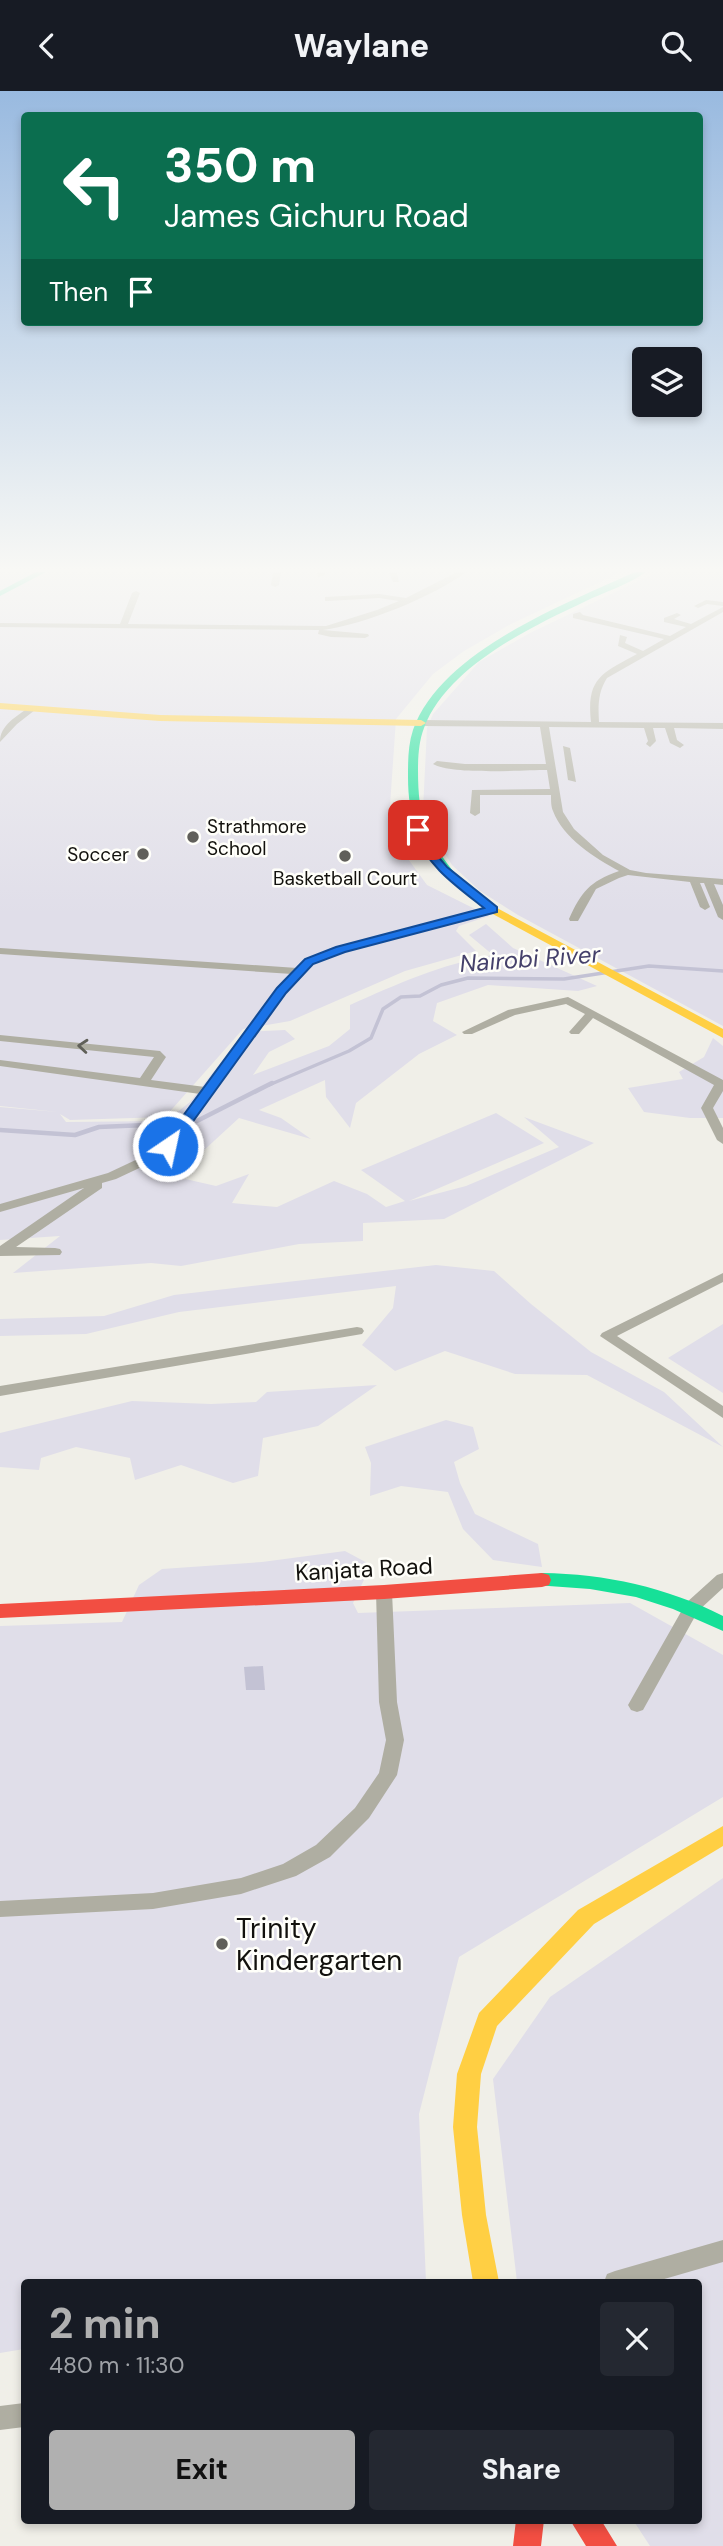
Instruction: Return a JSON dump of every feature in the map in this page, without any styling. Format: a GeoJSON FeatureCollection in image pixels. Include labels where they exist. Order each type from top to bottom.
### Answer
{"type":"FeatureCollection","features":[{"type":"Feature","properties":{"kind":"main road"},"geometry":{"type":"LineString","coordinates":[[446,687],[421,723],[412,790],[422,842],[443,870],[493,910],[723,1034]]}},
{"type":"Feature","properties":{"kind":"main road"},"geometry":{"type":"LineString","coordinates":[[0,706],[210,719],[421,723]]}},
{"type":"Feature","properties":{"kind":"main road","name":"Kanjata Road"},"geometry":{"type":"LineString","coordinates":[[0,1611],[384,1592],[544,1580],[591,1580],[642,1590],[692,1607],[723,1624]]}},
{"type":"Feature","properties":{"kind":"main road"},"geometry":{"type":"LineString","coordinates":[[485,2279],[474,2215],[465,2127],[469,2074],[487,2020],[548,1952],[586,1917],[723,1835]]}},
{"type":"Feature","properties":{"kind":"main road"},"geometry":{"type":"LineString","coordinates":[[527,2546],[530,2524]]}},
{"type":"Feature","properties":{"kind":"main road"},"geometry":{"type":"LineString","coordinates":[[587,2524],[603,2546]]}},
{"type":"Feature","properties":{"kind":"street"},"geometry":{"type":"LineString","coordinates":[[595,723],[594,700],[597,687]]}},
{"type":"Feature","properties":{"kind":"street"},"geometry":{"type":"LineString","coordinates":[[0,739],[14,722],[31,710]]}},
{"type":"Feature","properties":{"kind":"street"},"geometry":{"type":"LineString","coordinates":[[421,723],[723,726]]}},
{"type":"Feature","properties":{"kind":"street"},"geometry":{"type":"LineString","coordinates":[[544,724],[558,812],[571,831],[600,856],[627,872],[718,884],[723,917]]}},
{"type":"Feature","properties":{"kind":"street"},"geometry":{"type":"LineString","coordinates":[[648,725],[652,741],[650,744]]}},
{"type":"Feature","properties":{"kind":"street"},"geometry":{"type":"LineString","coordinates":[[669,725],[673,741],[680,745]]}},
{"type":"Feature","properties":{"kind":"street"},"geometry":{"type":"LineString","coordinates":[[438,764],[466,767],[549,762],[568,753],[573,781]]}},
{"type":"Feature","properties":{"kind":"street"},"geometry":{"type":"LineString","coordinates":[[475,813],[475,792],[555,792]]}},
{"type":"Feature","properties":{"kind":"street"},"geometry":{"type":"LineString","coordinates":[[574,919],[587,890],[602,880],[627,872]]}},
{"type":"Feature","properties":{"kind":"street"},"geometry":{"type":"LineString","coordinates":[[694,881],[705,907]]}},
{"type":"Feature","properties":{"kind":"street"},"geometry":{"type":"LineString","coordinates":[[1,1251],[112,1176],[163,1152],[309,961],[493,910]]}},
{"type":"Feature","properties":{"kind":"street"},"geometry":{"type":"LineString","coordinates":[[0,951],[299,971]]}},
{"type":"Feature","properties":{"kind":"street"},"geometry":{"type":"LineString","coordinates":[[468,1031],[512,1012],[563,999],[721,1084],[707,1108],[723,1140]]}},
{"type":"Feature","properties":{"kind":"street"},"geometry":{"type":"LineString","coordinates":[[575,1032],[592,1013]]}},
{"type":"Feature","properties":{"kind":"street"},"geometry":{"type":"LineString","coordinates":[[0,1038],[156,1053],[160,1057],[144,1081]]}},
{"type":"Feature","properties":{"kind":"street"},"geometry":{"type":"LineString","coordinates":[[0,1063],[207,1091]]}},
{"type":"Feature","properties":{"kind":"street"},"geometry":{"type":"LineString","coordinates":[[0,1208],[112,1176]]}},
{"type":"Feature","properties":{"kind":"street"},"geometry":{"type":"LineString","coordinates":[[1,1251],[55,1252]]}},
{"type":"Feature","properties":{"kind":"street"},"geometry":{"type":"LineString","coordinates":[[723,1277],[607,1336],[723,1413]]}},
{"type":"Feature","properties":{"kind":"street"},"geometry":{"type":"LineString","coordinates":[[0,1391],[357,1331]]}},
{"type":"Feature","properties":{"kind":"street"},"geometry":{"type":"LineString","coordinates":[[637,1705],[692,1607],[723,1579]]}},
{"type":"Feature","properties":{"kind":"street"},"geometry":{"type":"LineString","coordinates":[[0,1909],[153,1901],[241,1886],[289,1870],[323,1851],[362,1813],[388,1775],[396,1740],[388,1702],[384,1592]]}},
{"type":"Feature","properties":{"kind":"street"},"geometry":{"type":"LineString","coordinates":[[625,2279],[723,2251]]}},
{"type":"Feature","properties":{"kind":"street"},"geometry":{"type":"LineString","coordinates":[[0,2418],[21,2415]]}},
{"type":"Feature","properties":{"kind":"shaded area"},"geometry":{"type":"Polygon","coordinates":[[[0,687],[423,687],[396,719],[389,820],[403,852],[427,885],[489,916],[459,926],[456,931],[476,951],[405,971],[290,1021],[243,1029],[165,1117],[70,1120],[60,1114],[66,1122],[166,1121],[190,1102],[244,1032],[285,1030],[295,1039],[269,1052],[253,1075],[329,1046],[350,1029],[350,1005],[438,969],[493,955],[469,935],[486,924],[513,948],[597,986],[578,991],[488,985],[437,1003],[433,1021],[457,1035],[419,1054],[356,1103],[350,1128],[326,1097],[325,1080],[259,1110],[281,1118],[311,1139],[239,1118],[190,1163],[181,1178],[216,1186],[249,1174],[232,1203],[277,1207],[334,1181],[367,1194],[386,1207],[405,1201],[361,1170],[496,1113],[544,1143],[409,1201],[466,1186],[559,1147],[524,1117],[594,1143],[444,1219],[363,1223],[363,1241],[299,1244],[181,1266],[151,1263],[13,1273],[60,1236],[0,1240],[0,1107],[58,1112],[0,1106],[0,687]]]}},
{"type":"Feature","properties":{"kind":"shaded area"},"geometry":{"type":"Polygon","coordinates":[[[457,687],[723,687],[723,1026],[518,915],[480,891],[452,865],[432,833],[423,810],[427,728],[433,714],[457,687]]]}},
{"type":"Feature","properties":{"kind":"shaded area"},"geometry":{"type":"Polygon","coordinates":[[[713,1038],[723,1046],[723,1118],[690,1118],[644,1112],[628,1088],[683,1079],[679,1072],[704,1057],[713,1038]]]}},
{"type":"Feature","properties":{"kind":"shaded area"},"geometry":{"type":"Polygon","coordinates":[[[436,1265],[494,1271],[591,1352],[664,1392],[723,1447],[587,1375],[515,1374],[445,1351],[395,1371],[362,1345],[393,1308],[396,1286],[179,1312],[86,1334],[0,1336],[0,1319],[104,1316],[174,1295],[436,1265]]]}},
{"type":"Feature","properties":{"kind":"shaded area"},"geometry":{"type":"Polygon","coordinates":[[[723,1324],[723,1393],[668,1358],[723,1324]]]}},
{"type":"Feature","properties":{"kind":"shaded area"},"geometry":{"type":"Polygon","coordinates":[[[377,1385],[318,1426],[263,1438],[258,1476],[233,1483],[181,1465],[135,1480],[130,1458],[76,1447],[41,1458],[39,1470],[0,1467],[0,1433],[132,1401],[211,1404],[256,1402],[267,1392],[377,1385]]]}},
{"type":"Feature","properties":{"kind":"shaded area"},"geometry":{"type":"Polygon","coordinates":[[[446,1420],[473,1427],[479,1449],[454,1462],[460,1483],[475,1514],[538,1544],[542,1567],[493,1560],[463,1529],[448,1492],[401,1486],[370,1496],[371,1463],[365,1447],[446,1420]]]}},
{"type":"Feature","properties":{"kind":"shaded area"},"geometry":{"type":"Polygon","coordinates":[[[345,1551],[371,1565],[353,1603],[358,1613],[630,1603],[723,1655],[723,1797],[459,1957],[419,2114],[426,2279],[21,2279],[21,2350],[0,2353],[0,1626],[122,1622],[139,1585],[162,1569],[262,1562],[345,1551]]]}},
{"type":"Feature","properties":{"kind":"shaded area"},"geometry":{"type":"Polygon","coordinates":[[[723,1878],[723,2546],[650,2546],[636,2524],[702,2524],[702,2279],[517,2279],[493,2079],[550,1997],[723,1878]]]}},
{"type":"Feature","properties":{"kind":"water"},"geometry":{"type":"Polygon","coordinates":[[[263,1666],[265,1690],[246,1690],[244,1667],[263,1666]]]}},
{"type":"Feature","properties":{"kind":"waterway","name":"Nairobi River"},"geometry":{"type":"LineString","coordinates":[[269,1085],[349,1051],[371,1038],[383,1009],[401,997],[420,996],[441,985],[468,978],[564,979],[649,966],[723,971]]}},
{"type":"Feature","properties":{"kind":"waterway"},"geometry":{"type":"LineString","coordinates":[[0,1130],[75,1135],[99,1127],[193,1123],[272,1083]]}},
{"type":"Feature","properties":{"kind":"traffic: fast"},"geometry":{"type":"LineString","coordinates":[[447,687],[421,723],[416,736],[413,795],[417,821],[426,844],[451,876]]}},
{"type":"Feature","properties":{"kind":"traffic: fast"},"geometry":{"type":"LineString","coordinates":[[542,1580],[590,1582],[636,1590],[680,1604],[723,1624]]}},
{"type":"Feature","properties":{"kind":"traffic: slow"},"geometry":{"type":"LineString","coordinates":[[0,706],[160,718],[421,723]]}},
{"type":"Feature","properties":{"kind":"traffic: slow"},"geometry":{"type":"LineString","coordinates":[[451,876],[493,910],[723,1034]]}},
{"type":"Feature","properties":{"kind":"traffic: slow"},"geometry":{"type":"LineString","coordinates":[[485,2279],[474,2215],[465,2127],[469,2074],[487,2020],[586,1917],[723,1835]]}},
{"type":"Feature","properties":{"kind":"traffic: jam"},"geometry":{"type":"LineString","coordinates":[[0,1611],[384,1592],[542,1580]]}},
{"type":"Feature","properties":{"kind":"traffic: jam"},"geometry":{"type":"LineString","coordinates":[[527,2546],[530,2524]]}},
{"type":"Feature","properties":{"kind":"traffic: jam"},"geometry":{"type":"LineString","coordinates":[[587,2524],[603,2546]]}},
{"type":"Feature","properties":{"kind":"place","name":"Strathmore School"},"geometry":{"type":"Point","coordinates":[193,837]}},
{"type":"Feature","properties":{"kind":"place","name":"Soccer"},"geometry":{"type":"Point","coordinates":[143,854]}},
{"type":"Feature","properties":{"kind":"place","name":"Basketball Court"},"geometry":{"type":"Point","coordinates":[345,856]}},
{"type":"Feature","properties":{"kind":"place","name":"Trinity Kindergarten"},"geometry":{"type":"Point","coordinates":[222,1944]}},
{"type":"Feature","properties":{"kind":"route"},"geometry":{"type":"LineString","coordinates":[[168,1146],[303,965],[341,950],[493,910],[443,870],[422,842],[418,830]]}}]}
